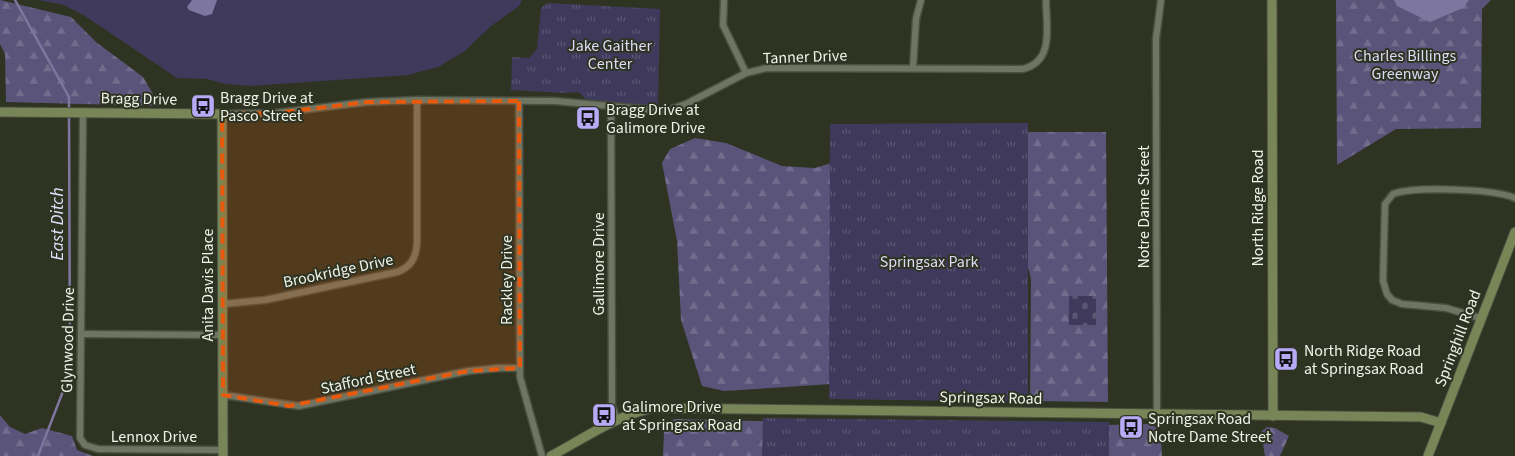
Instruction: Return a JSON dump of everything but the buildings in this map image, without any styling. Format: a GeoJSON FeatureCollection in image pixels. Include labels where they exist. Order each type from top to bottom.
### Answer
{"type":"FeatureCollection","features":[{"type":"Feature","properties":{"kind":"street"},"geometry":{"type":"LineString","coordinates":[[724,0],[723,25],[746,73]]}},
{"type":"Feature","properties":{"kind":"street"},"geometry":{"type":"LineString","coordinates":[[913,68],[916,19],[921,0]]}},
{"type":"Feature","properties":{"kind":"street","name":"Tanner Drive"},"geometry":{"type":"LineString","coordinates":[[367,102],[417,100],[555,101],[653,111],[671,109],[686,104],[746,73],[774,68],[1023,69],[1034,66],[1040,61],[1046,47],[1046,0]]}},
{"type":"Feature","properties":{"kind":"street","name":"Notre Dame Street"},"geometry":{"type":"LineString","coordinates":[[1157,414],[1156,39],[1161,0]]}},
{"type":"Feature","properties":{"kind":"street","name":"North Ridge Road"},"geometry":{"type":"LineString","coordinates":[[1272,0],[1273,416]]}},
{"type":"Feature","properties":{"kind":"street","name":"Brookridge Drive"},"geometry":{"type":"LineString","coordinates":[[222,304],[265,300],[397,272],[408,267],[415,257],[417,243],[417,100]]}},
{"type":"Feature","properties":{"kind":"street","name":"Rackley Drive"},"geometry":{"type":"LineString","coordinates":[[519,101],[520,377],[542,456]]}},
{"type":"Feature","properties":{"kind":"street","name":"Bragg Drive"},"geometry":{"type":"LineString","coordinates":[[0,112],[276,113],[367,102]]}},
{"type":"Feature","properties":{"kind":"street","name":"Gallimore Drive"},"geometry":{"type":"LineString","coordinates":[[611,107],[612,405],[617,420]]}},
{"type":"Feature","properties":{"kind":"street","name":"Glynwood Drive"},"geometry":{"type":"LineString","coordinates":[[79,113],[81,334],[79,427],[80,438],[85,445]]}},
{"type":"Feature","properties":{"kind":"street","name":"Anita Davis Place"},"geometry":{"type":"LineString","coordinates":[[222,114],[223,453]]}},
{"type":"Feature","properties":{"kind":"street"},"geometry":{"type":"LineString","coordinates":[[1480,318],[1446,308],[1402,304],[1392,300],[1387,294],[1383,281],[1385,204],[1393,194],[1412,190],[1485,191],[1515,198]]}},
{"type":"Feature","properties":{"kind":"street","name":"Springhill Road"},"geometry":{"type":"LineString","coordinates":[[1428,456],[1515,232]]}},
{"type":"Feature","properties":{"kind":"street"},"geometry":{"type":"LineString","coordinates":[[81,334],[222,335]]}},
{"type":"Feature","properties":{"kind":"street","name":"Stafford Street"},"geometry":{"type":"LineString","coordinates":[[223,395],[300,406],[468,371],[520,368]]}},
{"type":"Feature","properties":{"kind":"street","name":"Springsax Road"},"geometry":{"type":"LineString","coordinates":[[551,456],[617,420],[642,410],[677,408],[1421,417],[1441,423]]}},
{"type":"Feature","properties":{"kind":"street","name":"Lennox Drive"},"geometry":{"type":"LineString","coordinates":[[85,445],[98,449],[223,453]]}},
{"type":"Feature","properties":{"kind":"highlighted area"},"geometry":{"type":"Polygon","coordinates":[[[519,101],[520,368],[468,371],[289,406],[223,395],[222,114],[276,113],[367,102],[519,101]]]}},
{"type":"Feature","properties":{"kind":"green space"},"geometry":{"type":"Polygon","coordinates":[[[0,0],[71,17],[96,42],[143,77],[160,106],[6,102],[5,54],[0,44],[0,0]]]}},
{"type":"Feature","properties":{"kind":"green space"},"geometry":{"type":"Polygon","coordinates":[[[38,0],[522,0],[519,6],[491,26],[465,51],[438,67],[408,75],[249,86],[226,84],[207,79],[177,78],[85,16],[64,5],[38,0]]]}},
{"type":"Feature","properties":{"kind":"green space","name":"Charles Billings Greenway"},"geometry":{"type":"Polygon","coordinates":[[[1336,0],[1491,0],[1482,9],[1481,128],[1396,129],[1337,165],[1336,0]]]}},
{"type":"Feature","properties":{"kind":"green space","name":"Jake Gaither Center"},"geometry":{"type":"Polygon","coordinates":[[[548,3],[660,9],[658,107],[640,107],[586,100],[579,92],[511,90],[512,57],[529,58],[537,49],[541,8],[548,3]]]}},
{"type":"Feature","properties":{"kind":"green space","name":"Springsax Park"},"geometry":{"type":"Polygon","coordinates":[[[1028,123],[1028,402],[829,399],[830,124],[1028,123]]]}},
{"type":"Feature","properties":{"kind":"green space"},"geometry":{"type":"Polygon","coordinates":[[[987,132],[1106,132],[1108,402],[1030,401],[1031,280],[1029,270],[1018,259],[847,383],[724,391],[702,386],[681,320],[677,241],[662,163],[670,149],[695,138],[726,143],[782,166],[815,168],[838,161],[987,132]]]}},
{"type":"Feature","properties":{"kind":"green space"},"geometry":{"type":"Polygon","coordinates":[[[1069,296],[1096,296],[1096,325],[1069,325],[1069,296]]]}},
{"type":"Feature","properties":{"kind":"green space"},"geometry":{"type":"Polygon","coordinates":[[[0,415],[10,427],[25,434],[42,428],[72,436],[77,450],[93,456],[0,456],[0,415]]]}},
{"type":"Feature","properties":{"kind":"green space"},"geometry":{"type":"Polygon","coordinates":[[[763,418],[1109,422],[1109,456],[762,456],[763,418]]]}},
{"type":"Feature","properties":{"kind":"green space"},"geometry":{"type":"Polygon","coordinates":[[[674,419],[798,422],[794,456],[663,456],[664,431],[674,419]]]}},
{"type":"Feature","properties":{"kind":"green space"},"geometry":{"type":"Polygon","coordinates":[[[1148,424],[1156,427],[1161,440],[1162,456],[1097,456],[1105,425],[1148,424]]]}},
{"type":"Feature","properties":{"kind":"green space"},"geometry":{"type":"Polygon","coordinates":[[[1267,427],[1275,428],[1289,436],[1280,456],[1265,456],[1261,432],[1267,427]]]}},
{"type":"Feature","properties":{"kind":"shaded area"},"geometry":{"type":"Polygon","coordinates":[[[192,0],[217,0],[212,14],[205,16],[189,10],[187,7],[192,0]]]}},
{"type":"Feature","properties":{"kind":"shaded area"},"geometry":{"type":"Polygon","coordinates":[[[1394,0],[1469,0],[1463,8],[1430,22],[1397,6],[1394,0]]]}},
{"type":"Feature","properties":{"kind":"waterway","name":"East Ditch"},"geometry":{"type":"LineString","coordinates":[[15,0],[69,97],[69,110]]}},
{"type":"Feature","properties":{"kind":"waterway","name":"East Ditch"},"geometry":{"type":"LineString","coordinates":[[38,456],[67,381],[70,364],[69,116]]}},
{"type":"Feature","properties":{"kind":"place","name":"Bragg Drive at Pasco Street"},"geometry":{"type":"Point","coordinates":[203,106]}},
{"type":"Feature","properties":{"kind":"place","name":"Bragg Drive at Galimore Drive"},"geometry":{"type":"Point","coordinates":[588,118]}},
{"type":"Feature","properties":{"kind":"place","name":"North Ridge Road at Springsax Road"},"geometry":{"type":"Point","coordinates":[1286,359]}},
{"type":"Feature","properties":{"kind":"place","name":"Galimore Drive at Springsax Road"},"geometry":{"type":"Point","coordinates":[604,415]}},
{"type":"Feature","properties":{"kind":"place","name":"Springsax Road Notre Dame Street"},"geometry":{"type":"Point","coordinates":[1131,427]}}]}
